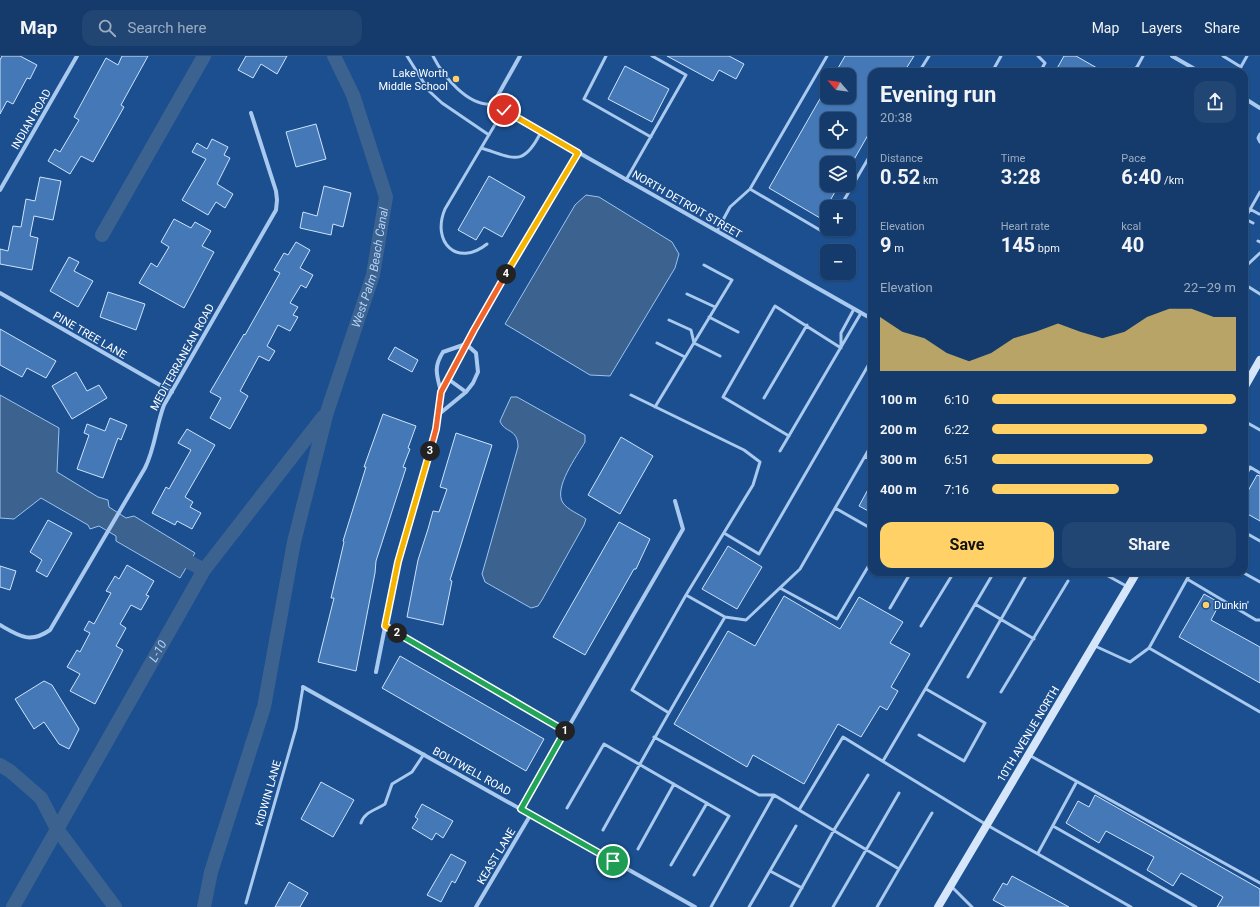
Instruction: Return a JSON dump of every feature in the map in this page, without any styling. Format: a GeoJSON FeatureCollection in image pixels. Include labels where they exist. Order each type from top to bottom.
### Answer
{"type":"FeatureCollection","features":[{"type":"Feature","properties":{"kind":"street","name":"INDIAN ROAD"},"geometry":{"type":"LineString","coordinates":[[0,190],[77,56]]}},
{"type":"Feature","properties":{"kind":"street"},"geometry":{"type":"LineString","coordinates":[[493,104],[520,56]]}},
{"type":"Feature","properties":{"kind":"street"},"geometry":{"type":"LineString","coordinates":[[1172,56],[1193,68]]}},
{"type":"Feature","properties":{"kind":"street"},"geometry":{"type":"LineString","coordinates":[[1248,100],[1260,108]]}},
{"type":"Feature","properties":{"kind":"street","name":"NORTH DETROIT STREET"},"geometry":{"type":"LineString","coordinates":[[493,104],[868,317]]}},
{"type":"Feature","properties":{"kind":"street","name":"MEDITERRANEAN ROAD"},"geometry":{"type":"LineString","coordinates":[[0,626],[20,636],[33,638],[43,635],[50,630],[149,459],[157,422],[172,392],[276,210],[278,200],[276,191],[251,113]]}},
{"type":"Feature","properties":{"kind":"street"},"geometry":{"type":"LineString","coordinates":[[376,672],[398,562],[436,429],[441,392],[466,344],[578,153]]}},
{"type":"Feature","properties":{"kind":"street","name":"PINE TREE LANE"},"geometry":{"type":"LineString","coordinates":[[0,293],[172,392]]}},
{"type":"Feature","properties":{"kind":"street"},"geometry":{"type":"LineString","coordinates":[[438,415],[466,392],[478,372],[476,353],[466,344]]}},
{"type":"Feature","properties":{"kind":"street"},"geometry":{"type":"LineString","coordinates":[[441,392],[435,370],[438,359],[442,352],[466,344]]}},
{"type":"Feature","properties":{"kind":"street"},"geometry":{"type":"LineString","coordinates":[[1248,381],[1260,360]]}},
{"type":"Feature","properties":{"kind":"street"},"geometry":{"type":"LineString","coordinates":[[448,378],[466,392]]}},
{"type":"Feature","properties":{"kind":"street"},"geometry":{"type":"LineString","coordinates":[[521,809],[565,730],[682,529],[675,501]]}},
{"type":"Feature","properties":{"kind":"street","name":"10TH AVENUE NORTH"},"geometry":{"type":"LineString","coordinates":[[938,907],[1135,576]]}},
{"type":"Feature","properties":{"kind":"street"},"geometry":{"type":"LineString","coordinates":[[385,626],[565,730]]}},
{"type":"Feature","properties":{"kind":"street","name":"BOUTWELL ROAD"},"geometry":{"type":"LineString","coordinates":[[303,687],[695,907]]}},
{"type":"Feature","properties":{"kind":"street","name":"KEAST LANE"},"geometry":{"type":"LineString","coordinates":[[476,907],[531,814]]}},
{"type":"Feature","properties":{"kind":"lane"},"geometry":{"type":"LineString","coordinates":[[407,56],[429,91],[442,103],[489,135]]}},
{"type":"Feature","properties":{"kind":"lane"},"geometry":{"type":"LineString","coordinates":[[433,56],[454,84],[473,101],[486,105],[493,104]]}},
{"type":"Feature","properties":{"kind":"lane"},"geometry":{"type":"LineString","coordinates":[[606,56],[584,99],[651,137]]}},
{"type":"Feature","properties":{"kind":"lane"},"geometry":{"type":"LineString","coordinates":[[626,180],[686,75],[652,56]]}},
{"type":"Feature","properties":{"kind":"lane"},"geometry":{"type":"LineString","coordinates":[[716,231],[730,207],[750,189],[827,56]]}},
{"type":"Feature","properties":{"kind":"lane"},"geometry":{"type":"LineString","coordinates":[[922,68],[929,56]]}},
{"type":"Feature","properties":{"kind":"lane"},"geometry":{"type":"LineString","coordinates":[[994,68],[1001,56]]}},
{"type":"Feature","properties":{"kind":"lane"},"geometry":{"type":"LineString","coordinates":[[1038,56],[1045,63],[1042,68]]}},
{"type":"Feature","properties":{"kind":"lane"},"geometry":{"type":"LineString","coordinates":[[1135,68],[1143,56]]}},
{"type":"Feature","properties":{"kind":"lane"},"geometry":{"type":"LineString","coordinates":[[1222,56],[1241,68],[1247,56]]}},
{"type":"Feature","properties":{"kind":"lane"},"geometry":{"type":"LineString","coordinates":[[487,244],[478,251],[468,254],[459,253],[450,249],[440,232],[440,221],[445,209],[504,110]]}},
{"type":"Feature","properties":{"kind":"lane"},"geometry":{"type":"LineString","coordinates":[[481,148],[511,157],[520,158],[528,154],[541,132]]}},
{"type":"Feature","properties":{"kind":"lane"},"geometry":{"type":"LineString","coordinates":[[1260,134],[1258,138],[1260,142]]}},
{"type":"Feature","properties":{"kind":"lane"},"geometry":{"type":"LineString","coordinates":[[844,200],[868,159]]}},
{"type":"Feature","properties":{"kind":"lane"},"geometry":{"type":"LineString","coordinates":[[750,189],[820,229]]}},
{"type":"Feature","properties":{"kind":"lane"},"geometry":{"type":"LineString","coordinates":[[1248,212],[1258,198],[1260,192]]}},
{"type":"Feature","properties":{"kind":"lane"},"geometry":{"type":"LineString","coordinates":[[1250,208],[1259,214]]}},
{"type":"Feature","properties":{"kind":"lane"},"geometry":{"type":"LineString","coordinates":[[1248,221],[1253,224]]}},
{"type":"Feature","properties":{"kind":"lane"},"geometry":{"type":"LineString","coordinates":[[1248,264],[1260,253]]}},
{"type":"Feature","properties":{"kind":"lane"},"geometry":{"type":"LineString","coordinates":[[655,407],[732,280],[704,265]]}},
{"type":"Feature","properties":{"kind":"lane"},"geometry":{"type":"LineString","coordinates":[[1248,286],[1260,294]]}},
{"type":"Feature","properties":{"kind":"lane"},"geometry":{"type":"LineString","coordinates":[[687,294],[715,307]]}},
{"type":"Feature","properties":{"kind":"lane"},"geometry":{"type":"LineString","coordinates":[[789,436],[723,397],[775,306],[841,348]]}},
{"type":"Feature","properties":{"kind":"lane"},"geometry":{"type":"LineString","coordinates":[[841,348],[841,333],[854,309]]}},
{"type":"Feature","properties":{"kind":"lane"},"geometry":{"type":"LineString","coordinates":[[780,451],[861,313]]}},
{"type":"Feature","properties":{"kind":"lane"},"geometry":{"type":"LineString","coordinates":[[709,317],[738,332]]}},
{"type":"Feature","properties":{"kind":"lane"},"geometry":{"type":"LineString","coordinates":[[670,320],[691,330],[694,342],[720,356]]}},
{"type":"Feature","properties":{"kind":"lane"},"geometry":{"type":"LineString","coordinates":[[764,398],[807,325]]}},
{"type":"Feature","properties":{"kind":"lane"},"geometry":{"type":"LineString","coordinates":[[657,343],[685,357]]}},
{"type":"Feature","properties":{"kind":"lane"},"geometry":{"type":"LineString","coordinates":[[724,533],[759,554],[868,366]]}},
{"type":"Feature","properties":{"kind":"lane"},"geometry":{"type":"LineString","coordinates":[[632,395],[744,450],[760,462],[753,485],[686,595],[632,690],[669,713]]}},
{"type":"Feature","properties":{"kind":"lane"},"geometry":{"type":"LineString","coordinates":[[1248,424],[1260,430]]}},
{"type":"Feature","properties":{"kind":"lane"},"geometry":{"type":"LineString","coordinates":[[686,595],[724,617],[746,620],[800,569],[868,451]]}},
{"type":"Feature","properties":{"kind":"lane"},"geometry":{"type":"LineString","coordinates":[[1248,471],[1250,467],[1260,473]]}},
{"type":"Feature","properties":{"kind":"lane"},"geometry":{"type":"LineString","coordinates":[[835,508],[868,527]]}},
{"type":"Feature","properties":{"kind":"lane"},"geometry":{"type":"LineString","coordinates":[[1248,534],[1260,541]]}},
{"type":"Feature","properties":{"kind":"lane"},"geometry":{"type":"LineString","coordinates":[[780,588],[837,619],[868,567]]}},
{"type":"Feature","properties":{"kind":"lane"},"geometry":{"type":"LineString","coordinates":[[1248,575],[1260,582]]}},
{"type":"Feature","properties":{"kind":"lane"},"geometry":{"type":"LineString","coordinates":[[890,608],[910,576]]}},
{"type":"Feature","properties":{"kind":"lane"},"geometry":{"type":"LineString","coordinates":[[921,626],[952,576]]}},
{"type":"Feature","properties":{"kind":"lane"},"geometry":{"type":"LineString","coordinates":[[883,761],[992,576]]}},
{"type":"Feature","properties":{"kind":"lane"},"geometry":{"type":"LineString","coordinates":[[968,677],[1026,576]]}},
{"type":"Feature","properties":{"kind":"lane"},"geometry":{"type":"LineString","coordinates":[[1108,576],[1128,587]]}},
{"type":"Feature","properties":{"kind":"lane"},"geometry":{"type":"LineString","coordinates":[[1094,645],[1130,662],[1149,648],[1189,576]]}},
{"type":"Feature","properties":{"kind":"lane"},"geometry":{"type":"LineString","coordinates":[[1187,579],[1256,620],[1260,620]]}},
{"type":"Feature","properties":{"kind":"lane"},"geometry":{"type":"LineString","coordinates":[[1001,692],[1068,581]]}},
{"type":"Feature","properties":{"kind":"lane"},"geometry":{"type":"LineString","coordinates":[[975,604],[1034,639]]}},
{"type":"Feature","properties":{"kind":"lane"},"geometry":{"type":"LineString","coordinates":[[603,830],[654,737],[724,617]]}},
{"type":"Feature","properties":{"kind":"lane"},"geometry":{"type":"LineString","coordinates":[[1149,648],[1260,712]]}},
{"type":"Feature","properties":{"kind":"lane","name":"KIDWIN LANE"},"geometry":{"type":"LineString","coordinates":[[246,904],[296,728],[303,687]]}},
{"type":"Feature","properties":{"kind":"lane"},"geometry":{"type":"LineString","coordinates":[[919,735],[964,761],[985,723],[926,689]]}},
{"type":"Feature","properties":{"kind":"lane"},"geometry":{"type":"LineString","coordinates":[[654,737],[759,795],[774,795],[866,848],[899,869]]}},
{"type":"Feature","properties":{"kind":"lane"},"geometry":{"type":"LineString","coordinates":[[799,810],[843,737],[987,825],[1132,907]]}},
{"type":"Feature","properties":{"kind":"lane"},"geometry":{"type":"LineString","coordinates":[[567,808],[604,744],[730,816],[694,876]]}},
{"type":"Feature","properties":{"kind":"lane"},"geometry":{"type":"LineString","coordinates":[[361,823],[363,816],[385,804],[392,784],[412,772],[424,754]]}},
{"type":"Feature","properties":{"kind":"lane"},"geometry":{"type":"LineString","coordinates":[[1028,755],[1076,783],[1260,883]]}},
{"type":"Feature","properties":{"kind":"lane"},"geometry":{"type":"LineString","coordinates":[[791,907],[834,830],[868,775]]}},
{"type":"Feature","properties":{"kind":"lane"},"geometry":{"type":"LineString","coordinates":[[1038,853],[1076,783]]}},
{"type":"Feature","properties":{"kind":"lane"},"geometry":{"type":"LineString","coordinates":[[638,849],[674,784]]}},
{"type":"Feature","properties":{"kind":"lane"},"geometry":{"type":"LineString","coordinates":[[833,907],[899,793]]}},
{"type":"Feature","properties":{"kind":"lane"},"geometry":{"type":"LineString","coordinates":[[711,907],[774,795]]}},
{"type":"Feature","properties":{"kind":"lane"},"geometry":{"type":"LineString","coordinates":[[671,865],[707,804]]}},
{"type":"Feature","properties":{"kind":"lane"},"geometry":{"type":"LineString","coordinates":[[877,907],[932,813]]}},
{"type":"Feature","properties":{"kind":"lane"},"geometry":{"type":"LineString","coordinates":[[749,907],[796,826]]}},
{"type":"Feature","properties":{"kind":"lane"},"geometry":{"type":"LineString","coordinates":[[1053,826],[1196,907]]}},
{"type":"Feature","properties":{"kind":"lane"},"geometry":{"type":"LineString","coordinates":[[770,871],[802,888]]}},
{"type":"Feature","properties":{"kind":"lane"},"geometry":{"type":"LineString","coordinates":[[951,886],[972,907]]}},
{"type":"Feature","properties":{"kind":"water"},"geometry":{"type":"Polygon","coordinates":[[[586,195],[599,197],[672,242],[679,254],[675,268],[610,376],[590,375],[505,324],[575,205],[586,195]]]}},
{"type":"Feature","properties":{"kind":"water"},"geometry":{"type":"Polygon","coordinates":[[[0,395],[59,428],[57,472],[98,497],[108,500],[109,507],[126,518],[134,516],[195,553],[180,578],[116,541],[116,536],[99,526],[90,529],[88,525],[41,498],[14,519],[0,518],[0,395]]]}},
{"type":"Feature","properties":{"kind":"water"},"geometry":{"type":"Polygon","coordinates":[[[511,397],[517,397],[585,435],[585,442],[563,481],[561,497],[565,505],[586,519],[542,600],[538,606],[531,608],[485,582],[482,574],[518,447],[516,437],[502,425],[500,421],[511,397]]]}},
{"type":"Feature","properties":{"kind":"building"},"geometry":{"type":"Polygon","coordinates":[[[2,56],[20,56],[37,65],[30,79],[27,78],[13,104],[7,101],[0,114],[0,60],[2,56]]]}},
{"type":"Feature","properties":{"kind":"building"},"geometry":{"type":"Polygon","coordinates":[[[122,56],[148,56],[121,105],[124,107],[93,162],[81,156],[70,174],[48,161],[55,149],[60,152],[79,120],[74,117],[106,58],[118,65],[122,56]]]}},
{"type":"Feature","properties":{"kind":"building"},"geometry":{"type":"Polygon","coordinates":[[[246,56],[287,56],[277,74],[261,64],[253,78],[238,70],[246,56]]]}},
{"type":"Feature","properties":{"kind":"building"},"geometry":{"type":"Polygon","coordinates":[[[667,56],[729,56],[744,64],[736,79],[719,70],[713,81],[667,56]]]}},
{"type":"Feature","properties":{"kind":"building"},"geometry":{"type":"Polygon","coordinates":[[[845,56],[914,56],[906,68],[868,68],[868,135],[856,156],[820,156],[820,192],[835,192],[830,200],[820,200],[820,218],[769,188],[820,99],[820,104],[856,104],[856,68],[838,68],[845,56]]]}},
{"type":"Feature","properties":{"kind":"building"},"geometry":{"type":"Polygon","coordinates":[[[1064,56],[1076,56],[1097,68],[1057,68],[1064,56]]]}},
{"type":"Feature","properties":{"kind":"building"},"geometry":{"type":"Polygon","coordinates":[[[625,66],[669,89],[652,122],[608,99],[625,66]]]}},
{"type":"Feature","properties":{"kind":"building"},"geometry":{"type":"Polygon","coordinates":[[[316,124],[326,159],[296,167],[286,132],[316,124]]]}},
{"type":"Feature","properties":{"kind":"building"},"geometry":{"type":"Polygon","coordinates":[[[212,139],[228,147],[224,155],[230,158],[217,184],[233,194],[225,208],[216,202],[208,215],[182,200],[206,159],[192,152],[197,143],[207,149],[212,139]]]}},
{"type":"Feature","properties":{"kind":"building"},"geometry":{"type":"Polygon","coordinates":[[[489,176],[525,197],[502,237],[484,227],[476,240],[458,230],[489,176]]]}},
{"type":"Feature","properties":{"kind":"building"},"geometry":{"type":"Polygon","coordinates":[[[40,177],[61,181],[53,220],[34,216],[30,236],[38,238],[32,270],[0,264],[0,249],[8,251],[13,226],[21,227],[26,199],[35,201],[40,177]]]}},
{"type":"Feature","properties":{"kind":"building"},"geometry":{"type":"Polygon","coordinates":[[[324,186],[351,193],[343,227],[333,224],[331,235],[300,228],[303,212],[317,216],[324,186]]]}},
{"type":"Feature","properties":{"kind":"building"},"geometry":{"type":"Polygon","coordinates":[[[174,219],[191,228],[195,222],[211,231],[202,246],[214,252],[184,308],[139,283],[151,263],[157,267],[169,247],[161,242],[174,219]]]}},
{"type":"Feature","properties":{"kind":"building"},"geometry":{"type":"Polygon","coordinates":[[[296,242],[310,250],[300,268],[313,275],[306,288],[301,285],[290,303],[298,307],[293,315],[298,317],[290,331],[278,325],[267,346],[275,351],[269,361],[259,356],[240,391],[248,396],[230,429],[210,418],[221,398],[210,392],[244,334],[245,335],[280,273],[274,270],[284,253],[288,255],[296,242]]]}},
{"type":"Feature","properties":{"kind":"building"},"geometry":{"type":"Polygon","coordinates":[[[69,257],[79,262],[74,271],[93,281],[78,307],[50,291],[69,257]]]}},
{"type":"Feature","properties":{"kind":"building"},"geometry":{"type":"Polygon","coordinates":[[[108,292],[145,304],[136,330],[100,317],[108,292]]]}},
{"type":"Feature","properties":{"kind":"building"},"geometry":{"type":"Polygon","coordinates":[[[0,329],[56,361],[46,378],[27,368],[22,377],[0,365],[0,329]]]}},
{"type":"Feature","properties":{"kind":"building"},"geometry":{"type":"Polygon","coordinates":[[[395,347],[418,360],[412,372],[388,359],[395,347]]]}},
{"type":"Feature","properties":{"kind":"building"},"geometry":{"type":"Polygon","coordinates":[[[76,372],[87,391],[99,385],[107,398],[72,419],[52,386],[76,372]]]}},
{"type":"Feature","properties":{"kind":"building"},"geometry":{"type":"Polygon","coordinates":[[[383,414],[416,426],[408,448],[410,449],[403,467],[406,468],[376,561],[356,671],[318,662],[334,598],[331,598],[343,541],[366,467],[364,467],[383,414]]]}},
{"type":"Feature","properties":{"kind":"building"},"geometry":{"type":"Polygon","coordinates":[[[110,418],[127,425],[121,440],[118,438],[103,478],[77,469],[89,435],[84,433],[87,424],[105,431],[110,418]]]}},
{"type":"Feature","properties":{"kind":"building"},"geometry":{"type":"Polygon","coordinates":[[[187,429],[215,445],[185,497],[193,502],[190,507],[201,513],[192,529],[177,521],[175,525],[152,513],[166,487],[169,489],[191,450],[178,443],[187,429]]]}},
{"type":"Feature","properties":{"kind":"building"},"geometry":{"type":"Polygon","coordinates":[[[456,433],[492,445],[450,580],[452,581],[443,625],[407,617],[418,560],[433,511],[439,512],[447,489],[440,487],[456,433]]]}},
{"type":"Feature","properties":{"kind":"building"},"geometry":{"type":"Polygon","coordinates":[[[621,437],[653,456],[620,514],[588,495],[621,437]]]}},
{"type":"Feature","properties":{"kind":"building"},"geometry":{"type":"Polygon","coordinates":[[[1257,475],[1260,476],[1260,521],[1248,514],[1248,491],[1257,475]]]}},
{"type":"Feature","properties":{"kind":"building"},"geometry":{"type":"Polygon","coordinates":[[[868,489],[868,511],[859,506],[868,489]]]}},
{"type":"Feature","properties":{"kind":"building"},"geometry":{"type":"Polygon","coordinates":[[[48,520],[72,533],[47,577],[36,571],[42,560],[30,552],[48,520]]]}},
{"type":"Feature","properties":{"kind":"building"},"geometry":{"type":"Polygon","coordinates":[[[619,522],[650,539],[636,569],[634,569],[585,655],[553,637],[619,522]]]}},
{"type":"Feature","properties":{"kind":"building"},"geometry":{"type":"Polygon","coordinates":[[[728,546],[762,567],[737,609],[702,589],[728,546]]]}},
{"type":"Feature","properties":{"kind":"building"},"geometry":{"type":"Polygon","coordinates":[[[127,565],[154,581],[146,595],[149,596],[141,610],[131,605],[120,624],[126,628],[116,646],[123,650],[95,704],[70,691],[80,674],[67,667],[77,650],[80,652],[90,633],[84,630],[89,621],[94,624],[111,593],[106,591],[115,576],[119,579],[127,565]]]}},
{"type":"Feature","properties":{"kind":"building"},"geometry":{"type":"Polygon","coordinates":[[[0,566],[16,571],[10,590],[0,587],[0,566]]]}},
{"type":"Feature","properties":{"kind":"building"},"geometry":{"type":"Polygon","coordinates":[[[1204,594],[1220,603],[1211,620],[1260,647],[1260,683],[1179,637],[1204,594]]]}},
{"type":"Feature","properties":{"kind":"building"},"geometry":{"type":"Polygon","coordinates":[[[784,596],[840,629],[859,597],[903,622],[890,643],[910,654],[891,687],[898,691],[887,710],[880,706],[861,737],[838,724],[804,784],[753,755],[747,767],[674,724],[728,631],[755,646],[784,596]]]}},
{"type":"Feature","properties":{"kind":"building"},"geometry":{"type":"Polygon","coordinates":[[[400,656],[544,739],[526,771],[382,688],[400,656]]]}},
{"type":"Feature","properties":{"kind":"building"},"geometry":{"type":"Polygon","coordinates":[[[44,681],[52,685],[79,729],[69,749],[59,744],[44,722],[34,729],[15,699],[44,681]]]}},
{"type":"Feature","properties":{"kind":"building"},"geometry":{"type":"Polygon","coordinates":[[[321,782],[354,800],[333,837],[301,819],[321,782]]]}},
{"type":"Feature","properties":{"kind":"building"},"geometry":{"type":"Polygon","coordinates":[[[1095,795],[1260,889],[1260,907],[1217,907],[1223,897],[1181,873],[1173,886],[1147,870],[1154,857],[1106,831],[1099,843],[1066,823],[1078,801],[1089,807],[1095,795]]]}},
{"type":"Feature","properties":{"kind":"building"},"geometry":{"type":"Polygon","coordinates":[[[422,804],[453,821],[443,838],[436,833],[432,840],[412,828],[418,819],[415,817],[422,804]]]}},
{"type":"Feature","properties":{"kind":"building"},"geometry":{"type":"Polygon","coordinates":[[[451,854],[466,862],[455,883],[452,881],[441,902],[427,895],[451,854]]]}},
{"type":"Feature","properties":{"kind":"building"},"geometry":{"type":"Polygon","coordinates":[[[1012,876],[1069,907],[1006,907],[993,900],[1003,883],[1007,885],[1012,876]]]}},
{"type":"Feature","properties":{"kind":"building"},"geometry":{"type":"Polygon","coordinates":[[[289,882],[308,893],[300,907],[275,907],[289,882]]]}},
{"type":"Feature","properties":{"kind":"waterway"},"geometry":{"type":"LineString","coordinates":[[102,235],[204,56]]}},
{"type":"Feature","properties":{"kind":"waterway","name":"West Palm Beach Canal"},"geometry":{"type":"LineString","coordinates":[[204,907],[211,872],[264,707],[294,542],[327,412],[373,275],[386,197],[353,95],[334,56]]}},
{"type":"Feature","properties":{"kind":"waterway","name":"L-10"},"geometry":{"type":"LineString","coordinates":[[13,907],[204,570],[323,417]]}},
{"type":"Feature","properties":{"kind":"waterway"},"geometry":{"type":"LineString","coordinates":[[174,554],[204,570]]}},
{"type":"Feature","properties":{"kind":"waterway"},"geometry":{"type":"LineString","coordinates":[[0,765],[10,771],[41,798],[57,829],[115,907]]}},
{"type":"Feature","properties":{"kind":"place","name":"Lake Worth Middle School"},"geometry":{"type":"Point","coordinates":[456,79]}},
{"type":"Feature","properties":{"kind":"place","name":"Dunkin'"},"geometry":{"type":"Point","coordinates":[1206,605]}},
{"type":"Feature","properties":{"kind":"route"},"geometry":{"type":"LineString","coordinates":[[504,110],[578,153],[474,330],[440,394],[436,429],[398,562],[385,626],[565,730],[521,809],[613,861]]}}]}
